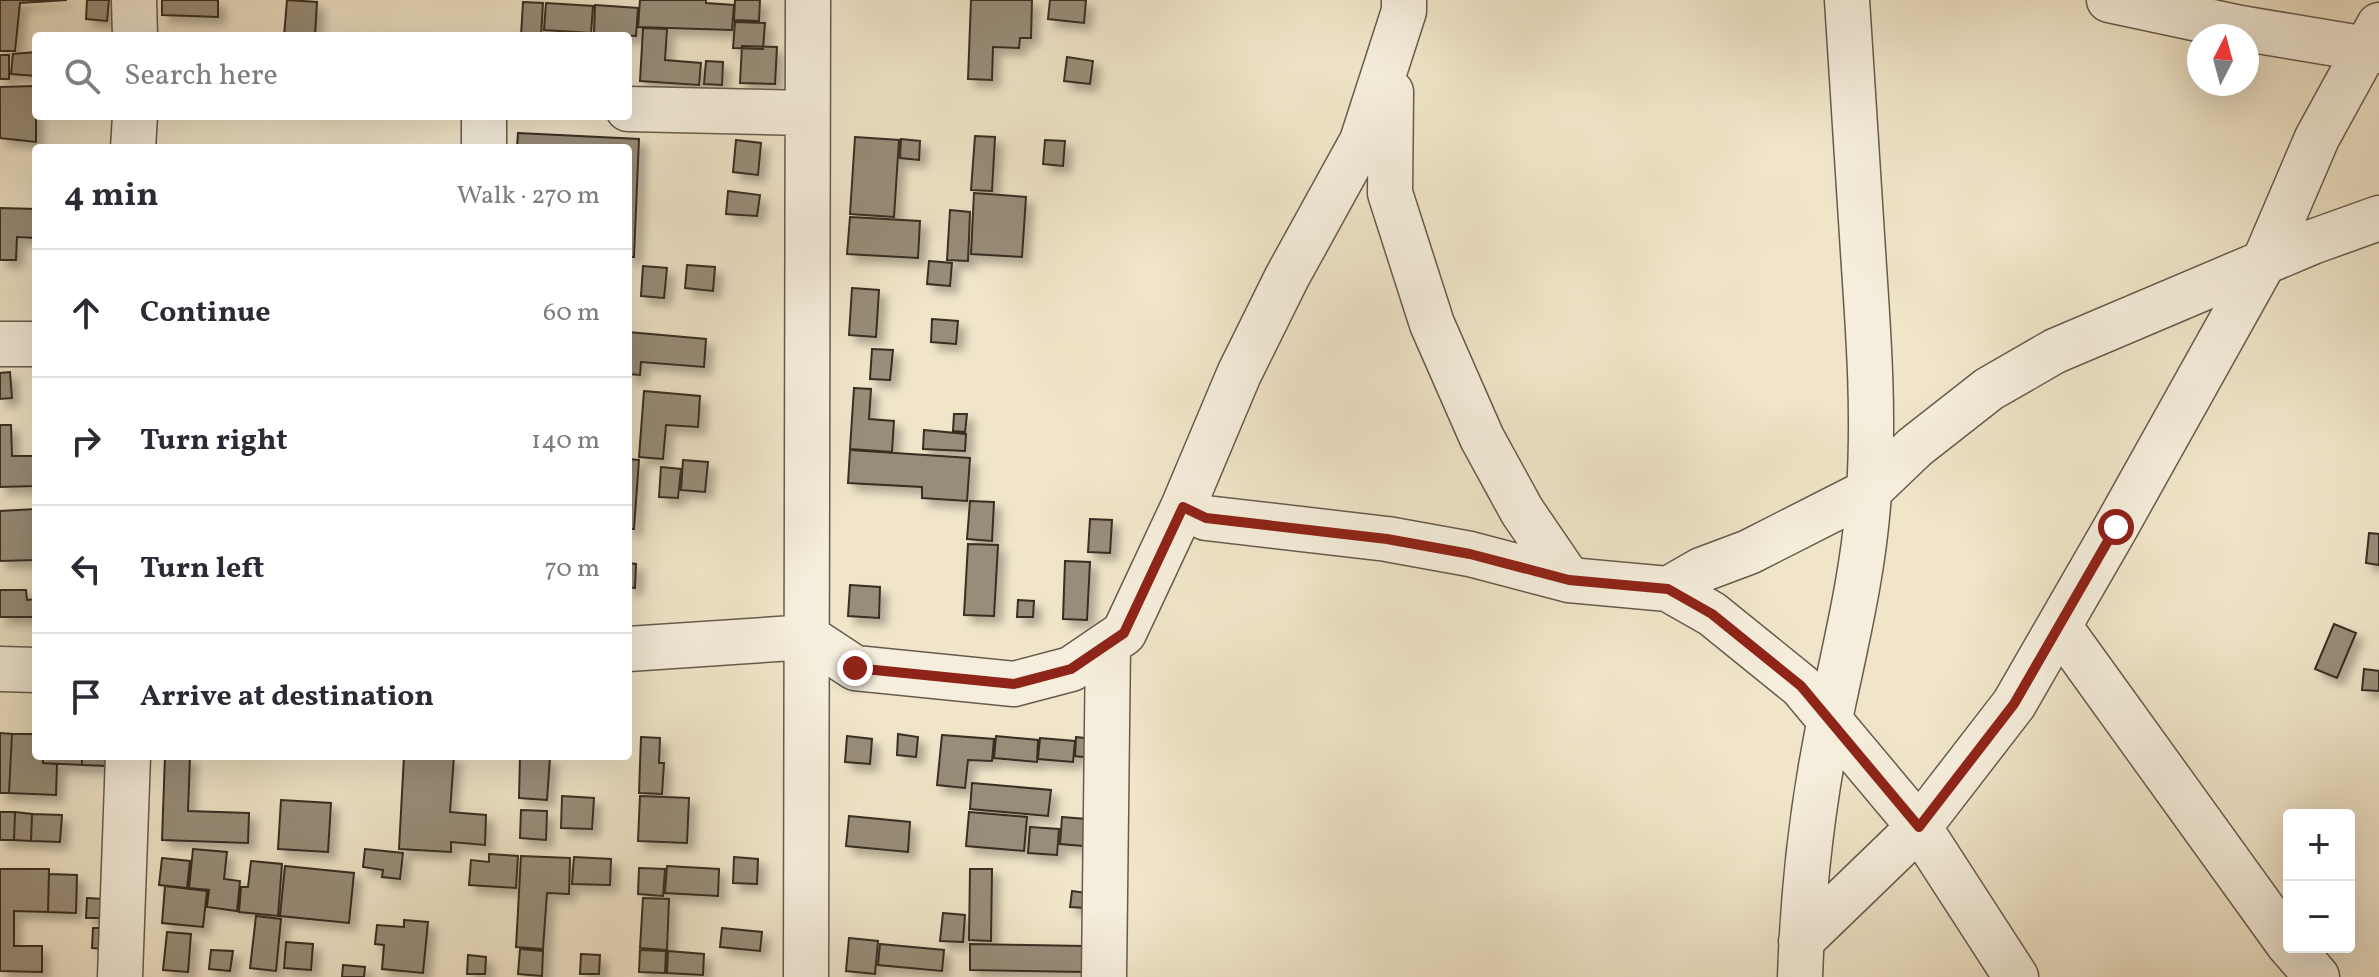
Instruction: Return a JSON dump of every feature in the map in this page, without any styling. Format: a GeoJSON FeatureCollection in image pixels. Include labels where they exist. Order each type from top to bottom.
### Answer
{"type":"FeatureCollection","features":[{"type":"Feature","properties":{"kind":"street"},"geometry":{"type":"LineString","coordinates":[[134,0],[135,32]]}},
{"type":"Feature","properties":{"kind":"street"},"geometry":{"type":"LineString","coordinates":[[806,977],[808,0]]}},
{"type":"Feature","properties":{"kind":"street"},"geometry":{"type":"LineString","coordinates":[[1801,959],[1812,833],[1829,723],[1863,556],[1869,491],[1872,425],[1870,359],[1847,0]]}},
{"type":"Feature","properties":{"kind":"street"},"geometry":{"type":"LineString","coordinates":[[1801,959],[1919,827],[2014,704],[2264,262],[2317,138],[2375,41],[2240,28],[2109,0]]}},
{"type":"Feature","properties":{"kind":"street"},"geometry":{"type":"LineString","coordinates":[[632,649],[808,637],[855,668],[1014,684],[1071,669],[1124,633],[1183,507],[1246,360],[1287,277],[1362,141],[1404,6]]}},
{"type":"Feature","properties":{"kind":"street"},"geometry":{"type":"LineString","coordinates":[[1404,6],[1390,96],[1390,193],[1432,324],[1482,438],[1522,511],[1569,580]]}},
{"type":"Feature","properties":{"kind":"street"},"geometry":{"type":"LineString","coordinates":[[632,109],[806,113]]}},
{"type":"Feature","properties":{"kind":"street"},"geometry":{"type":"LineString","coordinates":[[133,144],[135,120]]}},
{"type":"Feature","properties":{"kind":"street"},"geometry":{"type":"LineString","coordinates":[[484,120],[484,144]]}},
{"type":"Feature","properties":{"kind":"street"},"geometry":{"type":"LineString","coordinates":[[1668,589],[1701,570],[1749,552],[1869,491],[1915,447],[1989,389],[2055,351],[2131,316],[2379,218]]}},
{"type":"Feature","properties":{"kind":"street"},"geometry":{"type":"LineString","coordinates":[[0,344],[32,344]]}},
{"type":"Feature","properties":{"kind":"street"},"geometry":{"type":"LineString","coordinates":[[1183,507],[1206,518],[1387,539],[1470,554],[1569,580],[1668,589],[1712,614],[1801,686],[1919,827],[2016,977]]}},
{"type":"Feature","properties":{"kind":"street"},"geometry":{"type":"LineString","coordinates":[[2059,626],[2283,936]]}},
{"type":"Feature","properties":{"kind":"street"},"geometry":{"type":"LineString","coordinates":[[1104,977],[1108,644]]}},
{"type":"Feature","properties":{"kind":"street"},"geometry":{"type":"LineString","coordinates":[[0,669],[32,670]]}},
{"type":"Feature","properties":{"kind":"street"},"geometry":{"type":"LineString","coordinates":[[120,977],[128,760]]}},
{"type":"Feature","properties":{"kind":"street"},"geometry":{"type":"LineString","coordinates":[[2296,953],[2317,977]]}},
{"type":"Feature","properties":{"kind":"building"},"geometry":{"type":"Polygon","coordinates":[[[0,0],[67,0],[20,3],[15,51],[0,51],[0,0]]]}},
{"type":"Feature","properties":{"kind":"building"},"geometry":{"type":"Polygon","coordinates":[[[87,0],[109,0],[107,21],[86,19],[87,0]]]}},
{"type":"Feature","properties":{"kind":"building"},"geometry":{"type":"Polygon","coordinates":[[[162,0],[218,0],[218,17],[162,15],[162,0]]]}},
{"type":"Feature","properties":{"kind":"building"},"geometry":{"type":"Polygon","coordinates":[[[287,0],[317,2],[315,32],[284,32],[287,0]]]}},
{"type":"Feature","properties":{"kind":"building"},"geometry":{"type":"Polygon","coordinates":[[[640,0],[706,0],[706,3],[734,5],[732,30],[638,27],[640,0]]]}},
{"type":"Feature","properties":{"kind":"building"},"geometry":{"type":"Polygon","coordinates":[[[735,0],[760,0],[759,21],[734,20],[735,0]]]}},
{"type":"Feature","properties":{"kind":"building"},"geometry":{"type":"Polygon","coordinates":[[[971,0],[1032,0],[1031,38],[1020,38],[1019,48],[993,47],[992,80],[968,79],[971,0]]]}},
{"type":"Feature","properties":{"kind":"building"},"geometry":{"type":"Polygon","coordinates":[[[1050,0],[1086,0],[1084,23],[1048,19],[1050,0]]]}},
{"type":"Feature","properties":{"kind":"building"},"geometry":{"type":"Polygon","coordinates":[[[523,2],[543,3],[541,32],[521,32],[523,2]]]}},
{"type":"Feature","properties":{"kind":"building"},"geometry":{"type":"Polygon","coordinates":[[[546,3],[593,6],[591,32],[544,30],[546,3]]]}},
{"type":"Feature","properties":{"kind":"building"},"geometry":{"type":"Polygon","coordinates":[[[595,5],[638,8],[636,36],[632,36],[632,32],[594,32],[595,5]]]}},
{"type":"Feature","properties":{"kind":"building"},"geometry":{"type":"Polygon","coordinates":[[[735,22],[765,23],[763,49],[733,48],[735,22]]]}},
{"type":"Feature","properties":{"kind":"building"},"geometry":{"type":"Polygon","coordinates":[[[643,28],[667,29],[665,60],[701,63],[699,85],[640,81],[643,28]]]}},
{"type":"Feature","properties":{"kind":"building"},"geometry":{"type":"Polygon","coordinates":[[[742,46],[777,47],[775,84],[740,83],[742,46]]]}},
{"type":"Feature","properties":{"kind":"building"},"geometry":{"type":"Polygon","coordinates":[[[32,52],[32,76],[11,74],[13,54],[32,52]]]}},
{"type":"Feature","properties":{"kind":"building"},"geometry":{"type":"Polygon","coordinates":[[[0,55],[9,55],[9,79],[0,79],[0,55]]]}},
{"type":"Feature","properties":{"kind":"building"},"geometry":{"type":"Polygon","coordinates":[[[1067,57],[1093,61],[1090,84],[1064,81],[1067,57]]]}},
{"type":"Feature","properties":{"kind":"building"},"geometry":{"type":"Polygon","coordinates":[[[706,61],[723,62],[722,85],[704,84],[706,61]]]}},
{"type":"Feature","properties":{"kind":"building"},"geometry":{"type":"Polygon","coordinates":[[[32,86],[32,120],[36,120],[36,142],[0,138],[0,87],[32,86]]]}},
{"type":"Feature","properties":{"kind":"building"},"geometry":{"type":"Polygon","coordinates":[[[518,133],[639,139],[634,257],[632,144],[517,144],[518,133]]]}},
{"type":"Feature","properties":{"kind":"building"},"geometry":{"type":"Polygon","coordinates":[[[975,136],[995,137],[992,191],[971,190],[975,136]]]}},
{"type":"Feature","properties":{"kind":"building"},"geometry":{"type":"Polygon","coordinates":[[[855,137],[899,140],[894,217],[850,214],[855,137]]]}},
{"type":"Feature","properties":{"kind":"building"},"geometry":{"type":"Polygon","coordinates":[[[901,139],[920,141],[919,160],[900,158],[901,139]]]}},
{"type":"Feature","properties":{"kind":"building"},"geometry":{"type":"Polygon","coordinates":[[[736,140],[761,143],[758,175],[733,172],[736,140]]]}},
{"type":"Feature","properties":{"kind":"building"},"geometry":{"type":"Polygon","coordinates":[[[1045,140],[1065,141],[1063,166],[1043,164],[1045,140]]]}},
{"type":"Feature","properties":{"kind":"building"},"geometry":{"type":"Polygon","coordinates":[[[728,191],[760,195],[757,216],[726,214],[728,191]]]}},
{"type":"Feature","properties":{"kind":"building"},"geometry":{"type":"Polygon","coordinates":[[[974,193],[1026,197],[1022,257],[971,254],[974,193]]]}},
{"type":"Feature","properties":{"kind":"building"},"geometry":{"type":"Polygon","coordinates":[[[0,208],[32,209],[32,238],[17,237],[16,260],[0,260],[0,208]]]}},
{"type":"Feature","properties":{"kind":"building"},"geometry":{"type":"Polygon","coordinates":[[[950,210],[970,212],[968,261],[947,260],[950,210]]]}},
{"type":"Feature","properties":{"kind":"building"},"geometry":{"type":"Polygon","coordinates":[[[850,217],[920,221],[918,258],[847,254],[850,217]]]}},
{"type":"Feature","properties":{"kind":"building"},"geometry":{"type":"Polygon","coordinates":[[[929,261],[952,263],[950,286],[927,284],[929,261]]]}},
{"type":"Feature","properties":{"kind":"building"},"geometry":{"type":"Polygon","coordinates":[[[687,265],[715,267],[713,291],[685,288],[687,265]]]}},
{"type":"Feature","properties":{"kind":"building"},"geometry":{"type":"Polygon","coordinates":[[[643,266],[667,268],[664,298],[641,296],[643,266]]]}},
{"type":"Feature","properties":{"kind":"building"},"geometry":{"type":"Polygon","coordinates":[[[852,288],[879,290],[876,337],[849,335],[852,288]]]}},
{"type":"Feature","properties":{"kind":"building"},"geometry":{"type":"Polygon","coordinates":[[[932,319],[958,321],[956,344],[931,342],[932,319]]]}},
{"type":"Feature","properties":{"kind":"building"},"geometry":{"type":"Polygon","coordinates":[[[632,332],[706,339],[704,367],[641,362],[640,375],[632,374],[632,332]]]}},
{"type":"Feature","properties":{"kind":"building"},"geometry":{"type":"Polygon","coordinates":[[[872,349],[893,350],[890,380],[870,379],[872,349]]]}},
{"type":"Feature","properties":{"kind":"building"},"geometry":{"type":"Polygon","coordinates":[[[10,372],[12,398],[0,399],[0,373],[10,372]]]}},
{"type":"Feature","properties":{"kind":"building"},"geometry":{"type":"Polygon","coordinates":[[[854,388],[871,389],[869,419],[894,421],[892,452],[850,449],[854,388]]]}},
{"type":"Feature","properties":{"kind":"building"},"geometry":{"type":"Polygon","coordinates":[[[644,391],[700,396],[698,427],[666,425],[663,459],[639,457],[644,391]]]}},
{"type":"Feature","properties":{"kind":"building"},"geometry":{"type":"Polygon","coordinates":[[[954,414],[967,414],[965,432],[953,431],[954,414]]]}},
{"type":"Feature","properties":{"kind":"building"},"geometry":{"type":"Polygon","coordinates":[[[0,425],[11,425],[12,456],[32,456],[32,486],[0,487],[0,425]]]}},
{"type":"Feature","properties":{"kind":"building"},"geometry":{"type":"Polygon","coordinates":[[[924,430],[966,434],[965,451],[923,449],[924,430]]]}},
{"type":"Feature","properties":{"kind":"building"},"geometry":{"type":"Polygon","coordinates":[[[850,450],[970,458],[967,501],[922,498],[922,487],[848,483],[850,450]]]}},
{"type":"Feature","properties":{"kind":"building"},"geometry":{"type":"Polygon","coordinates":[[[632,459],[639,460],[632,529],[632,459]]]}},
{"type":"Feature","properties":{"kind":"building"},"geometry":{"type":"Polygon","coordinates":[[[683,460],[708,462],[705,492],[681,490],[683,460]]]}},
{"type":"Feature","properties":{"kind":"building"},"geometry":{"type":"Polygon","coordinates":[[[661,467],[681,469],[678,498],[659,497],[661,467]]]}},
{"type":"Feature","properties":{"kind":"building"},"geometry":{"type":"Polygon","coordinates":[[[970,501],[994,502],[992,541],[967,539],[970,501]]]}},
{"type":"Feature","properties":{"kind":"building"},"geometry":{"type":"Polygon","coordinates":[[[32,509],[32,560],[0,561],[0,511],[32,509]]]}},
{"type":"Feature","properties":{"kind":"building"},"geometry":{"type":"Polygon","coordinates":[[[1090,519],[1112,520],[1110,553],[1088,552],[1090,519]]]}},
{"type":"Feature","properties":{"kind":"building"},"geometry":{"type":"Polygon","coordinates":[[[2369,533],[2379,534],[2379,565],[2366,563],[2369,533]]]}},
{"type":"Feature","properties":{"kind":"building"},"geometry":{"type":"Polygon","coordinates":[[[968,544],[998,545],[994,616],[964,615],[968,544]]]}},
{"type":"Feature","properties":{"kind":"building"},"geometry":{"type":"Polygon","coordinates":[[[1065,561],[1090,562],[1087,620],[1063,619],[1065,561]]]}},
{"type":"Feature","properties":{"kind":"building"},"geometry":{"type":"Polygon","coordinates":[[[632,564],[636,564],[635,588],[632,588],[632,564]]]}},
{"type":"Feature","properties":{"kind":"building"},"geometry":{"type":"Polygon","coordinates":[[[850,585],[880,587],[879,618],[848,616],[850,585]]]}},
{"type":"Feature","properties":{"kind":"building"},"geometry":{"type":"Polygon","coordinates":[[[0,590],[26,590],[27,600],[32,599],[32,617],[0,617],[0,590]]]}},
{"type":"Feature","properties":{"kind":"building"},"geometry":{"type":"Polygon","coordinates":[[[1018,600],[1034,601],[1033,617],[1017,617],[1018,600]]]}},
{"type":"Feature","properties":{"kind":"building"},"geometry":{"type":"Polygon","coordinates":[[[2334,624],[2356,633],[2337,678],[2315,669],[2334,624]]]}},
{"type":"Feature","properties":{"kind":"building"},"geometry":{"type":"Polygon","coordinates":[[[2364,669],[2379,671],[2379,691],[2362,690],[2364,669]]]}},
{"type":"Feature","properties":{"kind":"building"},"geometry":{"type":"Polygon","coordinates":[[[0,733],[12,734],[9,793],[0,793],[0,733]]]}},
{"type":"Feature","properties":{"kind":"building"},"geometry":{"type":"Polygon","coordinates":[[[12,734],[32,734],[32,760],[57,764],[56,795],[9,793],[12,734]]]}},
{"type":"Feature","properties":{"kind":"building"},"geometry":{"type":"Polygon","coordinates":[[[898,734],[918,737],[916,757],[897,755],[898,734]]]}},
{"type":"Feature","properties":{"kind":"building"},"geometry":{"type":"Polygon","coordinates":[[[942,735],[994,739],[992,761],[968,760],[965,788],[937,785],[942,735]]]}},
{"type":"Feature","properties":{"kind":"building"},"geometry":{"type":"Polygon","coordinates":[[[847,736],[872,739],[870,764],[845,762],[847,736]]]}},
{"type":"Feature","properties":{"kind":"building"},"geometry":{"type":"Polygon","coordinates":[[[996,736],[1038,740],[1037,762],[994,758],[996,736]]]}},
{"type":"Feature","properties":{"kind":"building"},"geometry":{"type":"Polygon","coordinates":[[[641,737],[660,738],[659,763],[664,763],[662,794],[639,793],[641,737]]]}},
{"type":"Feature","properties":{"kind":"building"},"geometry":{"type":"Polygon","coordinates":[[[1076,737],[1093,739],[1091,758],[1075,756],[1076,737]]]}},
{"type":"Feature","properties":{"kind":"building"},"geometry":{"type":"Polygon","coordinates":[[[1040,738],[1075,741],[1073,762],[1038,759],[1040,738]]]}},
{"type":"Feature","properties":{"kind":"building"},"geometry":{"type":"Polygon","coordinates":[[[43,760],[82,760],[82,765],[43,763],[43,760]]]}},
{"type":"Feature","properties":{"kind":"building"},"geometry":{"type":"Polygon","coordinates":[[[82,760],[107,760],[107,766],[82,765],[82,760]]]}},
{"type":"Feature","properties":{"kind":"building"},"geometry":{"type":"Polygon","coordinates":[[[165,760],[190,760],[188,811],[249,813],[248,843],[162,840],[165,760]]]}},
{"type":"Feature","properties":{"kind":"building"},"geometry":{"type":"Polygon","coordinates":[[[404,760],[454,760],[450,812],[486,815],[485,845],[451,842],[451,852],[399,849],[404,760]]]}},
{"type":"Feature","properties":{"kind":"building"},"geometry":{"type":"Polygon","coordinates":[[[520,760],[550,760],[547,800],[519,798],[520,760]]]}},
{"type":"Feature","properties":{"kind":"building"},"geometry":{"type":"Polygon","coordinates":[[[972,783],[1051,790],[1048,816],[970,809],[972,783]]]}},
{"type":"Feature","properties":{"kind":"building"},"geometry":{"type":"Polygon","coordinates":[[[562,796],[594,798],[592,829],[561,828],[562,796]]]}},
{"type":"Feature","properties":{"kind":"building"},"geometry":{"type":"Polygon","coordinates":[[[640,796],[689,798],[687,843],[638,841],[640,796]]]}},
{"type":"Feature","properties":{"kind":"building"},"geometry":{"type":"Polygon","coordinates":[[[281,800],[331,803],[328,852],[278,849],[281,800]]]}},
{"type":"Feature","properties":{"kind":"building"},"geometry":{"type":"Polygon","coordinates":[[[521,810],[547,811],[546,840],[520,838],[521,810]]]}},
{"type":"Feature","properties":{"kind":"building"},"geometry":{"type":"Polygon","coordinates":[[[0,812],[15,812],[14,840],[0,840],[0,812]]]}},
{"type":"Feature","properties":{"kind":"building"},"geometry":{"type":"Polygon","coordinates":[[[15,812],[32,814],[31,841],[14,840],[15,812]]]}},
{"type":"Feature","properties":{"kind":"building"},"geometry":{"type":"Polygon","coordinates":[[[969,812],[1027,817],[1024,851],[966,846],[969,812]]]}},
{"type":"Feature","properties":{"kind":"building"},"geometry":{"type":"Polygon","coordinates":[[[32,814],[62,815],[60,842],[31,841],[32,814]]]}},
{"type":"Feature","properties":{"kind":"building"},"geometry":{"type":"Polygon","coordinates":[[[849,816],[910,822],[908,852],[846,846],[849,816]]]}},
{"type":"Feature","properties":{"kind":"building"},"geometry":{"type":"Polygon","coordinates":[[[1062,817],[1086,819],[1083,846],[1060,844],[1062,817]]]}},
{"type":"Feature","properties":{"kind":"building"},"geometry":{"type":"Polygon","coordinates":[[[1030,827],[1059,829],[1057,855],[1028,853],[1030,827]]]}},
{"type":"Feature","properties":{"kind":"building"},"geometry":{"type":"Polygon","coordinates":[[[193,849],[227,852],[224,879],[240,881],[237,911],[207,907],[209,890],[189,888],[193,849]]]}},
{"type":"Feature","properties":{"kind":"building"},"geometry":{"type":"Polygon","coordinates":[[[365,849],[403,853],[400,879],[382,877],[383,870],[363,867],[365,849]]]}},
{"type":"Feature","properties":{"kind":"building"},"geometry":{"type":"Polygon","coordinates":[[[489,854],[518,856],[516,888],[469,885],[471,860],[489,862],[489,854]]]}},
{"type":"Feature","properties":{"kind":"building"},"geometry":{"type":"Polygon","coordinates":[[[521,856],[570,858],[569,894],[547,893],[543,949],[516,947],[521,856]]]}},
{"type":"Feature","properties":{"kind":"building"},"geometry":{"type":"Polygon","coordinates":[[[574,857],[611,859],[610,885],[572,884],[574,857]]]}},
{"type":"Feature","properties":{"kind":"building"},"geometry":{"type":"Polygon","coordinates":[[[734,857],[758,859],[757,884],[733,883],[734,857]]]}},
{"type":"Feature","properties":{"kind":"building"},"geometry":{"type":"Polygon","coordinates":[[[162,858],[190,861],[187,888],[159,885],[162,858]]]}},
{"type":"Feature","properties":{"kind":"building"},"geometry":{"type":"Polygon","coordinates":[[[251,861],[282,864],[278,916],[239,912],[241,887],[248,887],[251,861]]]}},
{"type":"Feature","properties":{"kind":"building"},"geometry":{"type":"Polygon","coordinates":[[[285,866],[354,873],[349,923],[280,916],[285,866]]]}},
{"type":"Feature","properties":{"kind":"building"},"geometry":{"type":"Polygon","coordinates":[[[667,866],[719,869],[718,896],[665,893],[667,866]]]}},
{"type":"Feature","properties":{"kind":"building"},"geometry":{"type":"Polygon","coordinates":[[[639,868],[665,869],[663,896],[638,894],[639,868]]]}},
{"type":"Feature","properties":{"kind":"building"},"geometry":{"type":"Polygon","coordinates":[[[0,869],[49,869],[48,912],[14,911],[14,946],[42,946],[42,972],[0,971],[0,869]]]}},
{"type":"Feature","properties":{"kind":"building"},"geometry":{"type":"Polygon","coordinates":[[[970,869],[992,869],[991,941],[969,940],[970,869]]]}},
{"type":"Feature","properties":{"kind":"building"},"geometry":{"type":"Polygon","coordinates":[[[49,874],[77,875],[76,913],[48,912],[49,874]]]}},
{"type":"Feature","properties":{"kind":"building"},"geometry":{"type":"Polygon","coordinates":[[[165,886],[207,891],[203,927],[162,923],[165,886]]]}},
{"type":"Feature","properties":{"kind":"building"},"geometry":{"type":"Polygon","coordinates":[[[1072,891],[1087,893],[1085,908],[1070,907],[1072,891]]]}},
{"type":"Feature","properties":{"kind":"building"},"geometry":{"type":"Polygon","coordinates":[[[87,898],[104,899],[103,918],[86,918],[87,898]]]}},
{"type":"Feature","properties":{"kind":"building"},"geometry":{"type":"Polygon","coordinates":[[[643,898],[669,899],[667,950],[640,948],[643,898]]]}},
{"type":"Feature","properties":{"kind":"building"},"geometry":{"type":"Polygon","coordinates":[[[943,913],[965,915],[963,942],[940,941],[943,913]]]}},
{"type":"Feature","properties":{"kind":"building"},"geometry":{"type":"Polygon","coordinates":[[[256,916],[281,919],[276,971],[250,968],[256,916]]]}},
{"type":"Feature","properties":{"kind":"building"},"geometry":{"type":"Polygon","coordinates":[[[404,920],[428,922],[423,973],[382,969],[384,945],[375,944],[377,925],[404,927],[404,920]]]}},
{"type":"Feature","properties":{"kind":"building"},"geometry":{"type":"Polygon","coordinates":[[[93,928],[108,928],[107,949],[92,948],[93,928]]]}},
{"type":"Feature","properties":{"kind":"building"},"geometry":{"type":"Polygon","coordinates":[[[722,928],[762,932],[760,951],[720,947],[722,928]]]}},
{"type":"Feature","properties":{"kind":"building"},"geometry":{"type":"Polygon","coordinates":[[[167,932],[191,934],[188,972],[163,970],[167,932]]]}},
{"type":"Feature","properties":{"kind":"building"},"geometry":{"type":"Polygon","coordinates":[[[849,938],[878,941],[875,974],[846,971],[849,938]]]}},
{"type":"Feature","properties":{"kind":"building"},"geometry":{"type":"Polygon","coordinates":[[[286,942],[313,944],[311,970],[284,968],[286,942]]]}},
{"type":"Feature","properties":{"kind":"building"},"geometry":{"type":"Polygon","coordinates":[[[880,944],[944,950],[942,971],[878,965],[880,944]]]}},
{"type":"Feature","properties":{"kind":"building"},"geometry":{"type":"Polygon","coordinates":[[[970,944],[1085,946],[1084,972],[970,970],[970,944]]]}},
{"type":"Feature","properties":{"kind":"building"},"geometry":{"type":"Polygon","coordinates":[[[520,949],[543,951],[542,976],[518,974],[520,949]]]}},
{"type":"Feature","properties":{"kind":"building"},"geometry":{"type":"Polygon","coordinates":[[[211,950],[233,951],[230,971],[209,969],[211,950]]]}},
{"type":"Feature","properties":{"kind":"building"},"geometry":{"type":"Polygon","coordinates":[[[640,950],[666,951],[665,973],[639,972],[640,950]]]}},
{"type":"Feature","properties":{"kind":"building"},"geometry":{"type":"Polygon","coordinates":[[[668,951],[704,954],[703,975],[667,973],[668,951]]]}},
{"type":"Feature","properties":{"kind":"building"},"geometry":{"type":"Polygon","coordinates":[[[581,954],[600,955],[599,974],[580,974],[581,954]]]}},
{"type":"Feature","properties":{"kind":"building"},"geometry":{"type":"Polygon","coordinates":[[[468,955],[486,957],[485,974],[467,974],[468,955]]]}},
{"type":"Feature","properties":{"kind":"building"},"geometry":{"type":"Polygon","coordinates":[[[343,965],[365,967],[364,977],[342,977],[343,965]]]}},
{"type":"Feature","properties":{"kind":"route"},"geometry":{"type":"LineString","coordinates":[[855,668],[1014,684],[1071,669],[1124,633],[1183,507],[1206,518],[1387,539],[1470,554],[1569,580],[1668,589],[1712,614],[1801,686],[1919,827],[2014,704],[2116,527]]}}]}
